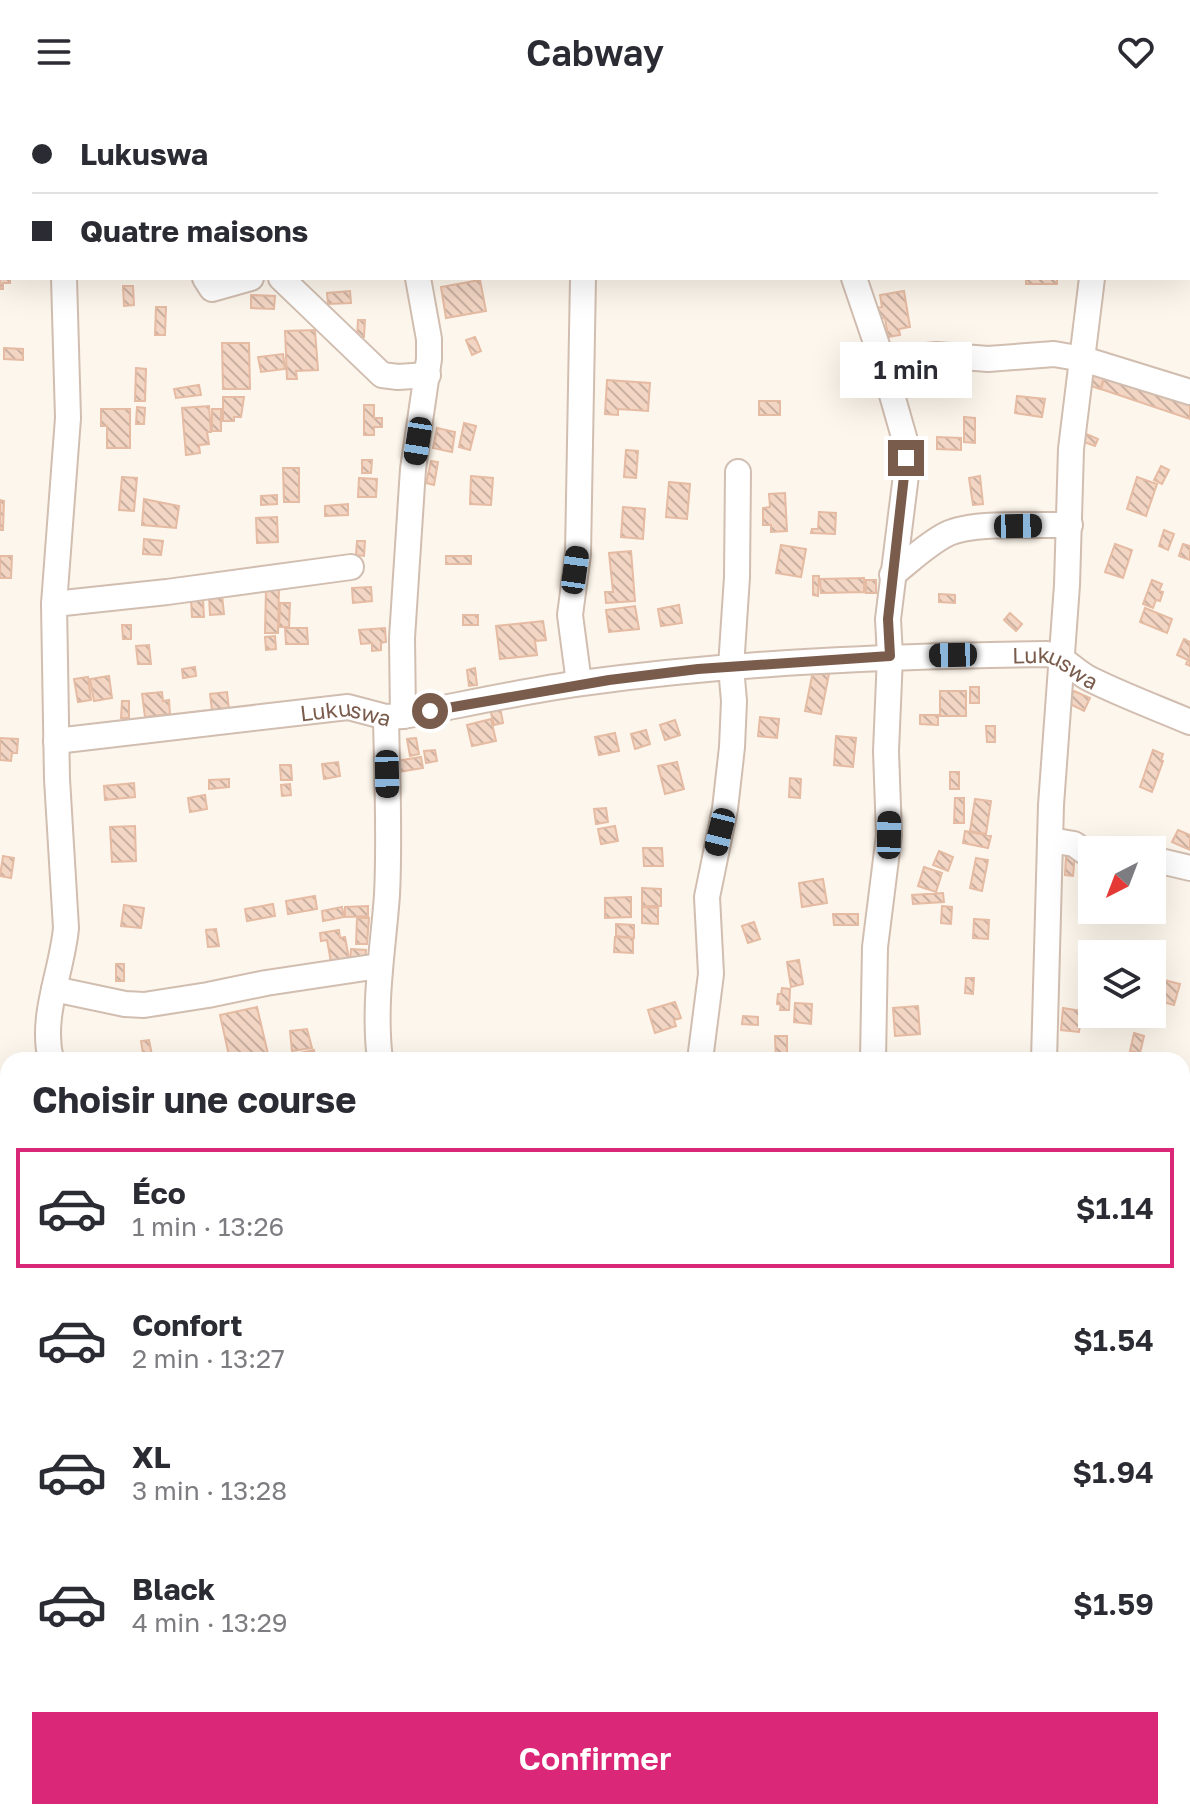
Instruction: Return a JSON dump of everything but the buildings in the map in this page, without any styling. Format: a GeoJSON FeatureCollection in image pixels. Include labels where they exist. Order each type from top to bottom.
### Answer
{"type":"FeatureCollection","features":[{"type":"Feature","properties":{"kind":"street"},"geometry":{"type":"LineString","coordinates":[[49,1052],[47,1024],[64,951],[66,928],[56,741],[54,604],[68,418],[64,280]]}},
{"type":"Feature","properties":{"kind":"street"},"geometry":{"type":"LineString","coordinates":[[206,280],[212,289],[244,280]]}},
{"type":"Feature","properties":{"kind":"street"},"geometry":{"type":"LineString","coordinates":[[283,280],[382,375],[428,375]]}},
{"type":"Feature","properties":{"kind":"street"},"geometry":{"type":"LineString","coordinates":[[379,1052],[379,966],[387,896],[395,716],[413,469],[428,375],[429,339],[418,280]]}},
{"type":"Feature","properties":{"kind":"street"},"geometry":{"type":"LineString","coordinates":[[579,683],[570,615],[578,554],[583,280]]}},
{"type":"Feature","properties":{"kind":"street"},"geometry":{"type":"LineString","coordinates":[[855,280],[906,444],[906,475],[888,619],[890,656],[886,751],[889,835],[875,947],[873,1052]]}},
{"type":"Feature","properties":{"kind":"street"},"geometry":{"type":"LineString","coordinates":[[1044,1052],[1050,840],[1070,525],[1071,449],[1092,280]]}},
{"type":"Feature","properties":{"kind":"street"},"geometry":{"type":"LineString","coordinates":[[882,360],[937,355],[988,359],[1039,354],[1083,359],[1190,392]]}},
{"type":"Feature","properties":{"kind":"street"},"geometry":{"type":"LineString","coordinates":[[701,1052],[711,974],[707,897],[725,809],[732,747],[734,701],[731,667],[737,577],[738,472]]}},
{"type":"Feature","properties":{"kind":"street"},"geometry":{"type":"LineString","coordinates":[[892,575],[950,532],[967,528],[1070,525]]}},
{"type":"Feature","properties":{"kind":"street"},"geometry":{"type":"LineString","coordinates":[[54,604],[351,567]]}},
{"type":"Feature","properties":{"kind":"street","name":"Lukuswa"},"geometry":{"type":"LineString","coordinates":[[56,741],[348,707],[395,716],[579,683],[731,667],[890,656],[1047,654],[1060,657],[1086,677],[1190,722]]}},
{"type":"Feature","properties":{"kind":"street"},"geometry":{"type":"LineString","coordinates":[[1050,840],[1078,847]]}},
{"type":"Feature","properties":{"kind":"street"},"geometry":{"type":"LineString","coordinates":[[1166,862],[1190,868]]}},
{"type":"Feature","properties":{"kind":"street"},"geometry":{"type":"LineString","coordinates":[[54,989],[144,1005],[379,966]]}},
{"type":"Feature","properties":{"kind":"route"},"geometry":{"type":"LineString","coordinates":[[430,711],[579,683],[698,669],[890,656],[888,619],[906,458]]}}]}
